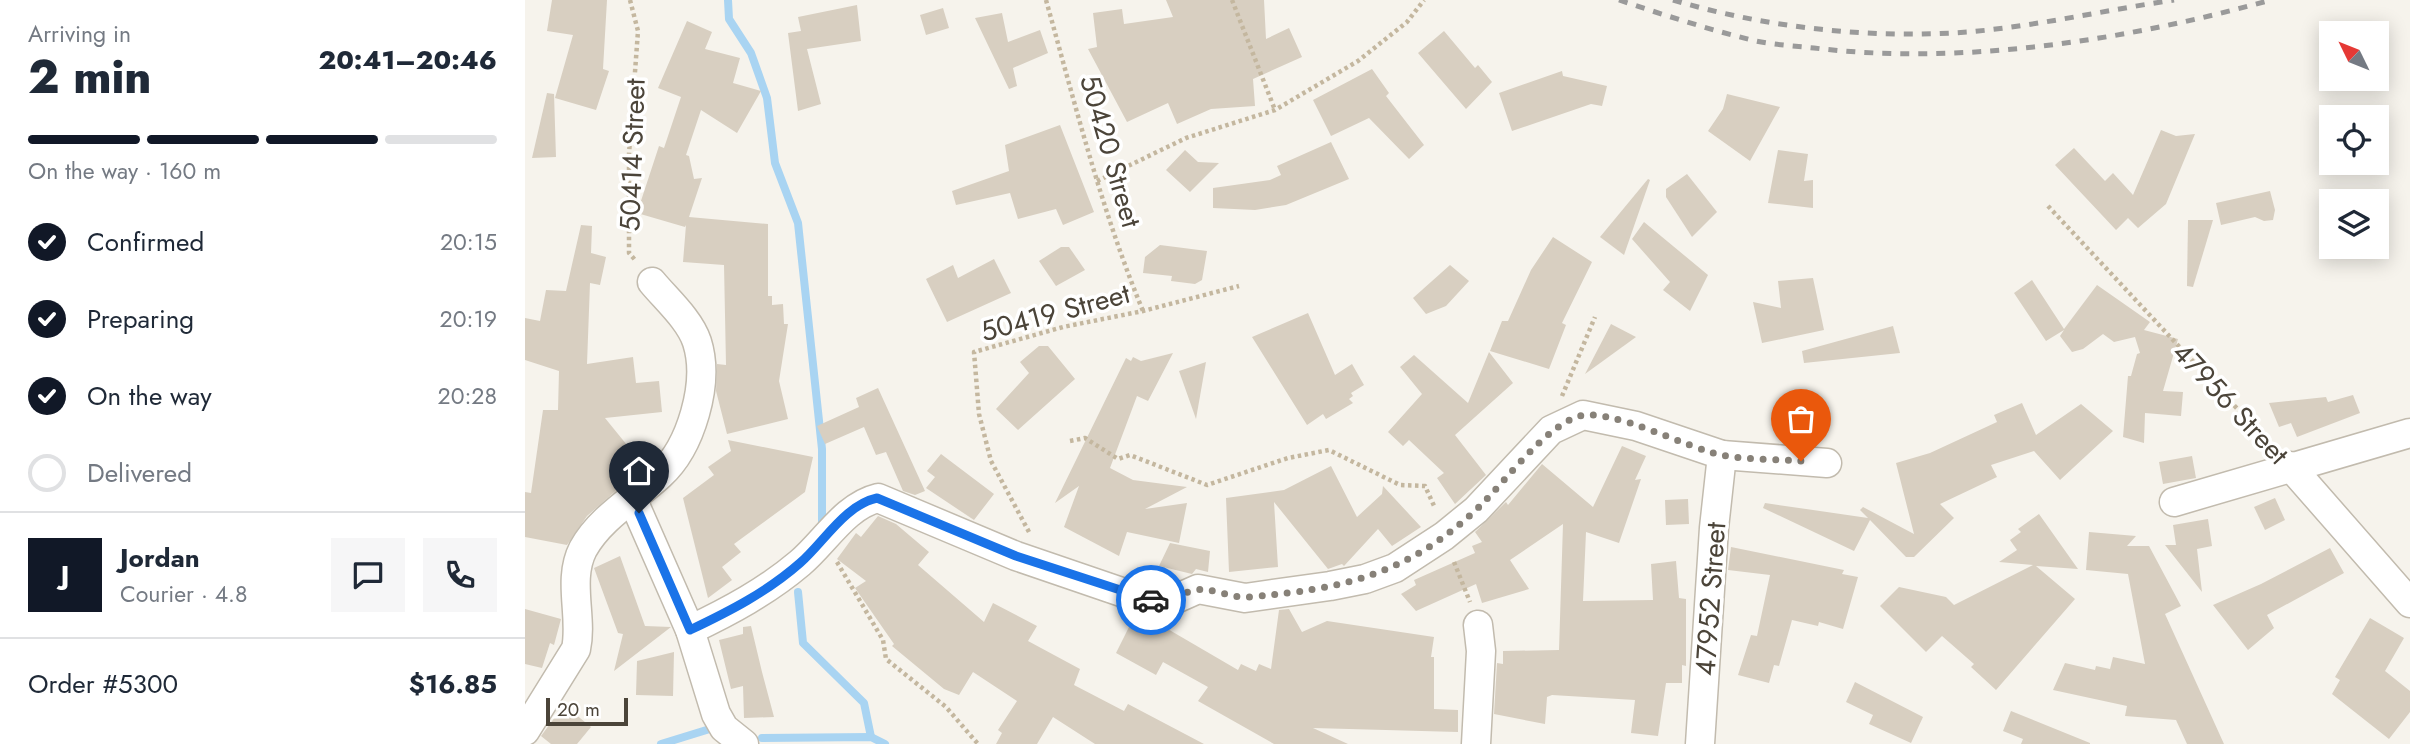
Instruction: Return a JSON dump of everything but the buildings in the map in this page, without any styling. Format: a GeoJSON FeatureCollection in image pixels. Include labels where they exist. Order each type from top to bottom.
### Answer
{"type":"FeatureCollection","features":[{"type":"Feature","properties":{"kind":"street"},"geometry":{"type":"LineString","coordinates":[[525,731],[576,649],[578,560],[599,528],[662,474],[679,454],[697,410],[700,362],[697,340],[652,282]]}},
{"type":"Feature","properties":{"kind":"street"},"geometry":{"type":"LineString","coordinates":[[690,630],[743,605],[800,563],[846,516],[877,498],[1016,556],[1136,597],[1171,601],[1198,589],[1245,598],[1365,579],[1395,568],[1444,536],[1496,491],[1551,430],[1583,415],[1600,416],[1722,455],[1827,464]]}},
{"type":"Feature","properties":{"kind":"street"},"geometry":{"type":"LineString","coordinates":[[2174,502],[2410,433]]}},
{"type":"Feature","properties":{"kind":"street","name":"47952 Street"},"geometry":{"type":"LineString","coordinates":[[1700,744],[1714,528],[1722,455]]}},
{"type":"Feature","properties":{"kind":"street","name":"47956 Street"},"geometry":{"type":"LineString","coordinates":[[2290,466],[2410,603]]}},
{"type":"Feature","properties":{"kind":"street"},"geometry":{"type":"LineString","coordinates":[[632,498],[690,630],[716,714],[724,727],[744,744]]}},
{"type":"Feature","properties":{"kind":"street"},"geometry":{"type":"LineString","coordinates":[[1476,744],[1481,651],[1478,625]]}},
{"type":"Feature","properties":{"kind":"path","name":"50414 Street"},"geometry":{"type":"LineString","coordinates":[[630,0],[638,31],[629,154],[629,253],[652,282]]}},
{"type":"Feature","properties":{"kind":"path","name":"50420 Street"},"geometry":{"type":"LineString","coordinates":[[1046,0],[1097,181],[1110,213],[1117,250],[1143,311]]}},
{"type":"Feature","properties":{"kind":"path"},"geometry":{"type":"LineString","coordinates":[[1232,0],[1275,110]]}},
{"type":"Feature","properties":{"kind":"path"},"geometry":{"type":"LineString","coordinates":[[1097,181],[1186,138],[1275,110],[1358,61],[1407,22],[1424,0]]}},
{"type":"Feature","properties":{"kind":"path","name":"47956 Street"},"geometry":{"type":"LineString","coordinates":[[2048,206],[2290,466]]}},
{"type":"Feature","properties":{"kind":"path","name":"50419 Street"},"geometry":{"type":"LineString","coordinates":[[1016,556],[1012,545],[1030,531],[991,461],[979,414],[974,352],[1063,327],[1143,311],[1239,286]]}},
{"type":"Feature","properties":{"kind":"path"},"geometry":{"type":"LineString","coordinates":[[1551,430],[1565,386],[1595,317]]}},
{"type":"Feature","properties":{"kind":"path"},"geometry":{"type":"LineString","coordinates":[[1070,441],[1085,438],[1118,459],[1130,455],[1206,485],[1288,458],[1329,450],[1400,485],[1425,486],[1445,530],[1444,536],[1478,625]]}},
{"type":"Feature","properties":{"kind":"path"},"geometry":{"type":"LineString","coordinates":[[824,540],[883,640],[885,659],[946,707],[978,744]]}},
{"type":"Feature","properties":{"kind":"waterway"},"geometry":{"type":"LineString","coordinates":[[728,0],[729,19],[751,53],[767,98],[775,163],[798,223],[822,449],[822,528]]}},
{"type":"Feature","properties":{"kind":"waterway"},"geometry":{"type":"LineString","coordinates":[[798,592],[803,643],[864,703],[871,737]]}},
{"type":"Feature","properties":{"kind":"waterway"},"geometry":{"type":"LineString","coordinates":[[661,744],[713,728]]}},
{"type":"Feature","properties":{"kind":"waterway"},"geometry":{"type":"LineString","coordinates":[[762,738],[871,737],[885,744]]}},
{"type":"Feature","properties":{"kind":"railway"},"geometry":{"type":"LineString","coordinates":[[1619,0],[1704,27],[1763,42],[1871,53],[1928,54],[2044,46],[2102,38],[2271,0]]}},
{"type":"Feature","properties":{"kind":"railway"},"geometry":{"type":"LineString","coordinates":[[1673,0],[1782,24],[1894,34],[1994,29],[2174,0]]}},
{"type":"Feature","properties":{"kind":"way so far"},"geometry":{"type":"LineString","coordinates":[[1151,600],[1171,601],[1198,589],[1245,598],[1331,586],[1365,579],[1395,568],[1444,536],[1476,510],[1551,430],[1583,415],[1600,416],[1636,426],[1722,455],[1801,461]]}},
{"type":"Feature","properties":{"kind":"route"},"geometry":{"type":"LineString","coordinates":[[639,513],[690,630],[743,605],[770,586],[800,563],[846,516],[877,498],[1016,556],[1151,600]]}}]}
